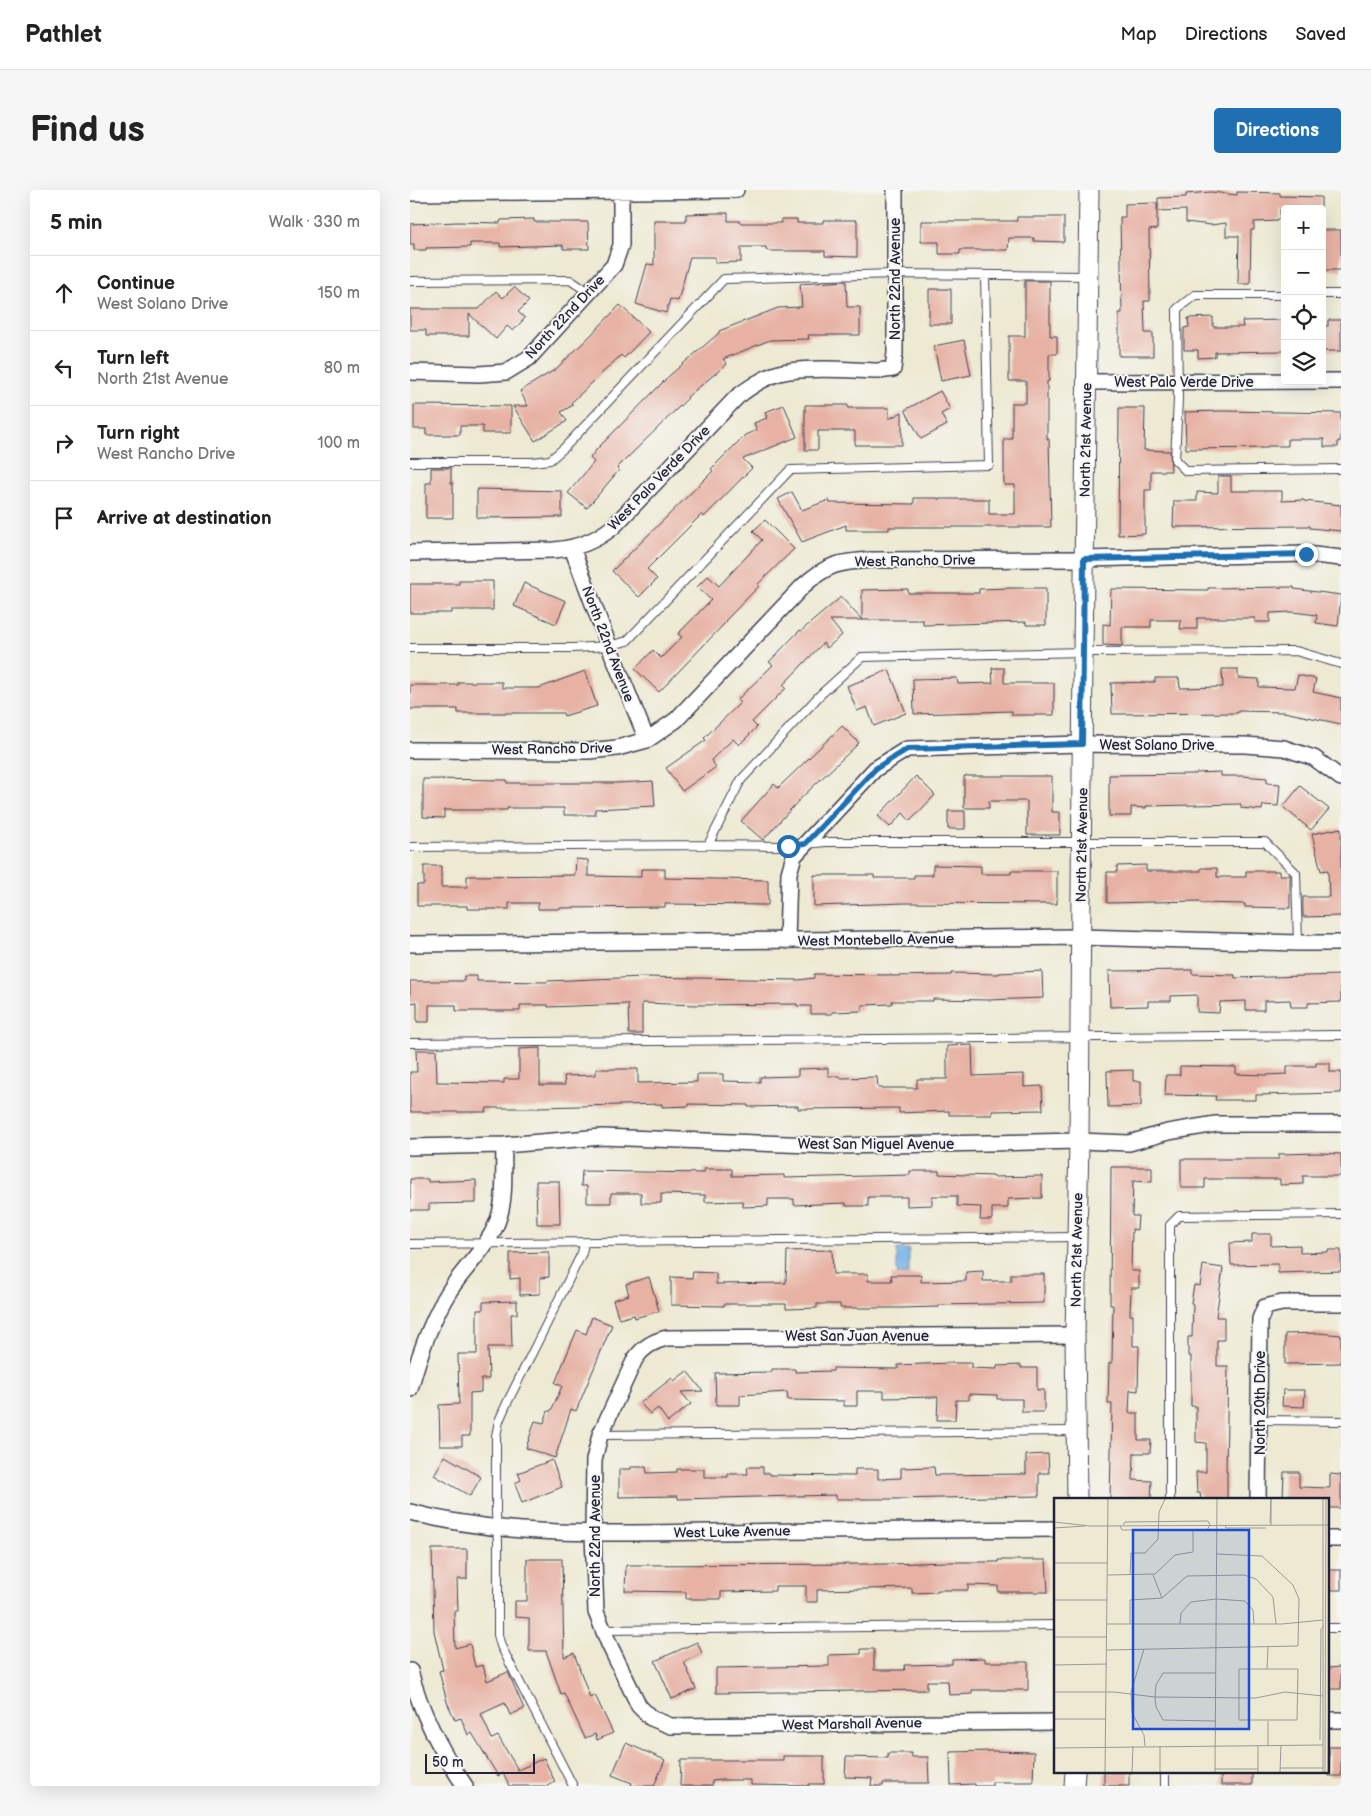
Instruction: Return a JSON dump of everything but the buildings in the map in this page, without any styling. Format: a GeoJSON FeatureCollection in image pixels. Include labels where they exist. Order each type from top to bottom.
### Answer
{"type":"FeatureCollection","features":[{"type":"Feature","properties":{"kind":"street","name":"North 22nd Drive"},"geometry":{"type":"LineString","coordinates":[[410,372],[479,374],[506,372],[529,358],[614,265],[621,245],[621,190]]}},
{"type":"Feature","properties":{"kind":"street"},"geometry":{"type":"LineString","coordinates":[[410,193],[736,190]]}},
{"type":"Feature","properties":{"kind":"street","name":"North 22nd Avenue"},"geometry":{"type":"LineString","coordinates":[[893,369],[895,353],[895,190]]}},
{"type":"Feature","properties":{"kind":"street","name":"North 21st Avenue"},"geometry":{"type":"LineString","coordinates":[[1077,1498],[1075,1335],[1080,1141],[1080,937],[1089,190]]}},
{"type":"Feature","properties":{"kind":"street","name":"West Palo Verde Drive"},"geometry":{"type":"LineString","coordinates":[[410,553],[514,552],[572,548],[588,543],[613,527],[737,397],[748,389],[768,378],[787,371],[878,371],[893,369]]}},
{"type":"Feature","properties":{"kind":"street","name":"West Palo Verde Drive"},"geometry":{"type":"LineString","coordinates":[[1087,382],[1341,381]]}},
{"type":"Feature","properties":{"kind":"street","name":"North 22nd Avenue"},"geometry":{"type":"LineString","coordinates":[[572,548],[609,646],[648,740]]}},
{"type":"Feature","properties":{"kind":"street","name":"West Rancho Drive"},"geometry":{"type":"LineString","coordinates":[[410,750],[589,751],[617,748],[648,740],[676,720],[817,573],[831,566],[849,562],[871,560],[1084,559],[1306,554],[1341,558]]}},
{"type":"Feature","properties":{"kind":"street","name":"West Solano Drive"},"geometry":{"type":"LineString","coordinates":[[788,941],[789,873],[794,856],[875,769],[907,749],[1082,744],[1245,745],[1284,748],[1314,758],[1341,778]]}},
{"type":"Feature","properties":{"kind":"street","name":"West Montebello Avenue"},"geometry":{"type":"LineString","coordinates":[[410,944],[1080,937],[1341,943]]}},
{"type":"Feature","properties":{"kind":"street","name":"West San Miguel Avenue"},"geometry":{"type":"LineString","coordinates":[[410,1148],[504,1145],[602,1137],[838,1146],[1080,1141],[1129,1143],[1168,1132],[1216,1124],[1341,1124]]}},
{"type":"Feature","properties":{"kind":"street"},"geometry":{"type":"LineString","coordinates":[[410,1389],[422,1349],[438,1312],[455,1283],[488,1243],[499,1216],[504,1145]]}},
{"type":"Feature","properties":{"kind":"street","name":"North 20th Drive"},"geometry":{"type":"LineString","coordinates":[[1258,1498],[1260,1319],[1266,1307],[1282,1303],[1341,1302]]}},
{"type":"Feature","properties":{"kind":"street","name":"West San Juan Avenue"},"geometry":{"type":"LineString","coordinates":[[642,1350],[656,1340],[667,1338],[1075,1335]]}},
{"type":"Feature","properties":{"kind":"street","name":"North 22nd Avenue"},"geometry":{"type":"LineString","coordinates":[[642,1350],[635,1359],[600,1435],[594,1460],[593,1533],[596,1612],[602,1630],[640,1706],[650,1718]]}},
{"type":"Feature","properties":{"kind":"street","name":"West Luke Avenue"},"geometry":{"type":"LineString","coordinates":[[410,1512],[497,1528],[552,1532],[1054,1529]]}},
{"type":"Feature","properties":{"kind":"street"},"geometry":{"type":"LineString","coordinates":[[1328,1539],[1341,1539]]}},
{"type":"Feature","properties":{"kind":"street"},"geometry":{"type":"LineString","coordinates":[[410,1671],[417,1698],[432,1732],[465,1786]]}},
{"type":"Feature","properties":{"kind":"street","name":"West Marshall Avenue"},"geometry":{"type":"LineString","coordinates":[[650,1718],[671,1726],[1054,1722]]}},
{"type":"Feature","properties":{"kind":"street"},"geometry":{"type":"LineString","coordinates":[[1328,1720],[1341,1720]]}},
{"type":"Feature","properties":{"kind":"lane"},"geometry":{"type":"LineString","coordinates":[[410,462],[532,462],[550,460],[564,448],[724,279],[895,274],[1088,276]]}},
{"type":"Feature","properties":{"kind":"lane"},"geometry":{"type":"LineString","coordinates":[[410,648],[573,648],[609,646],[626,641],[790,470],[989,465],[985,275]]}},
{"type":"Feature","properties":{"kind":"lane"},"geometry":{"type":"LineString","coordinates":[[410,281],[570,280],[588,292]]}},
{"type":"Feature","properties":{"kind":"lane"},"geometry":{"type":"LineString","coordinates":[[1326,294],[1341,294]]}},
{"type":"Feature","properties":{"kind":"lane"},"geometry":{"type":"LineString","coordinates":[[1281,295],[1195,295],[1177,309],[1176,460],[1186,471],[1341,469]]}},
{"type":"Feature","properties":{"kind":"lane"},"geometry":{"type":"LineString","coordinates":[[708,845],[741,780],[820,695],[862,657],[1083,652],[1296,651],[1341,664]]}},
{"type":"Feature","properties":{"kind":"lane"},"geometry":{"type":"LineString","coordinates":[[410,847],[784,846],[826,842],[1265,842],[1296,873],[1298,943]]}},
{"type":"Feature","properties":{"kind":"lane"},"geometry":{"type":"LineString","coordinates":[[410,1043],[1341,1035]]}},
{"type":"Feature","properties":{"kind":"lane"},"geometry":{"type":"LineString","coordinates":[[1170,1498],[1170,1226],[1179,1216],[1341,1214]]}},
{"type":"Feature","properties":{"kind":"lane"},"geometry":{"type":"LineString","coordinates":[[410,1244],[1077,1238]]}},
{"type":"Feature","properties":{"kind":"lane"},"geometry":{"type":"LineString","coordinates":[[573,1786],[501,1646],[498,1622],[496,1436],[499,1421],[582,1253],[584,1243]]}},
{"type":"Feature","properties":{"kind":"lane"},"geometry":{"type":"LineString","coordinates":[[1260,1420],[1341,1421]]}},
{"type":"Feature","properties":{"kind":"lane"},"geometry":{"type":"LineString","coordinates":[[600,1435],[1076,1431]]}},
{"type":"Feature","properties":{"kind":"lane"},"geometry":{"type":"LineString","coordinates":[[602,1630],[1054,1625]]}},
{"type":"Feature","properties":{"kind":"lane"},"geometry":{"type":"LineString","coordinates":[[1328,1628],[1341,1628]]}},
{"type":"Feature","properties":{"kind":"water"},"geometry":{"type":"Polygon","coordinates":[[[897,1249],[909,1249],[909,1274],[897,1274],[897,1249]]]}},
{"type":"Feature","properties":{"kind":"route"},"geometry":{"type":"LineString","coordinates":[[788,846],[805,844],[875,769],[907,749],[1082,744],[1084,559],[1306,554]]}}]}
